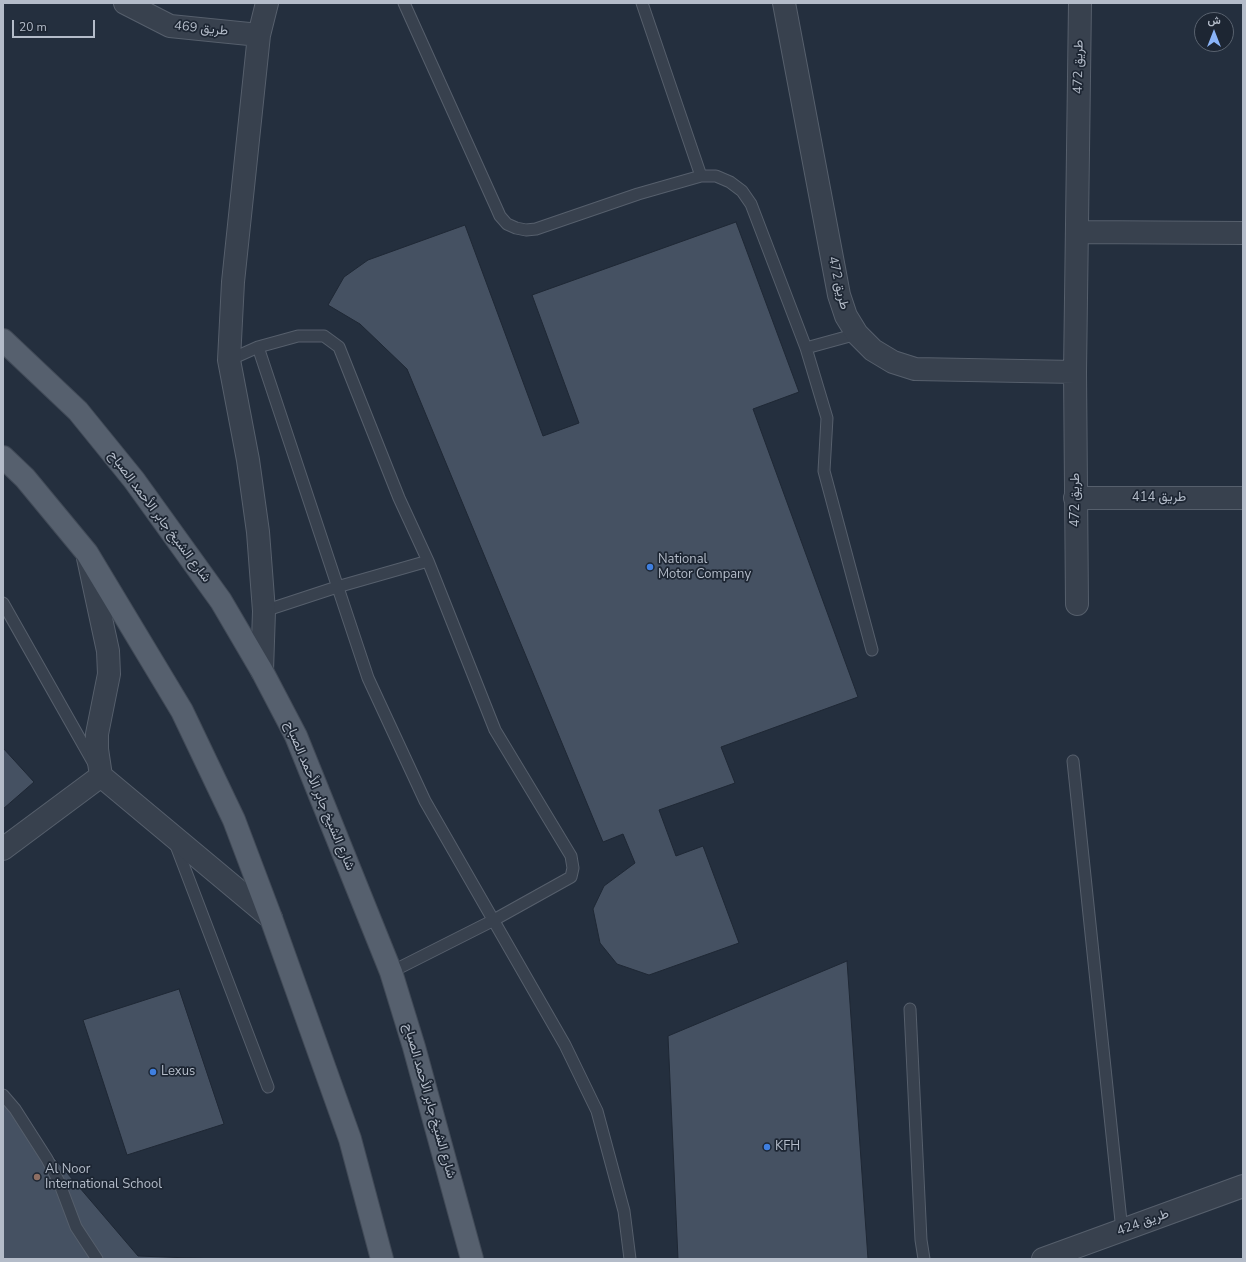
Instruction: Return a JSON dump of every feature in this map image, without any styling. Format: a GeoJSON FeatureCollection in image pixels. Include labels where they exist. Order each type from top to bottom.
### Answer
{"type":"FeatureCollection","features":[{"type":"Feature","properties":{"kind":"main road","name":"شارع الشيخ جابر الأحمد الصباح"},"geometry":{"type":"LineString","coordinates":[[3,340],[78,411],[134,480],[221,601],[262,671],[296,736],[391,972],[414,1047],[472,1259]]}},
{"type":"Feature","properties":{"kind":"main road"},"geometry":{"type":"LineString","coordinates":[[3,456],[25,478],[87,553],[182,711],[234,820],[271,918],[350,1139],[382,1259]]}},
{"type":"Feature","properties":{"kind":"street","name":"طريق 469"},"geometry":{"type":"LineString","coordinates":[[125,3],[170,26],[259,35]]}},
{"type":"Feature","properties":{"kind":"street"},"geometry":{"type":"LineString","coordinates":[[262,671],[264,611],[257,525],[248,460],[229,360],[233,282],[259,35],[267,3]]}},
{"type":"Feature","properties":{"kind":"street","name":"طريق 472"},"geometry":{"type":"LineString","coordinates":[[784,3],[839,295],[846,316],[857,334],[873,350],[893,362],[914,369],[1075,372]]}},
{"type":"Feature","properties":{"kind":"street","name":"طريق 472"},"geometry":{"type":"LineString","coordinates":[[1077,604],[1075,372],[1080,3]]}},
{"type":"Feature","properties":{"kind":"street"},"geometry":{"type":"LineString","coordinates":[[1077,232],[1243,233]]}},
{"type":"Feature","properties":{"kind":"street","name":"طريق 414"},"geometry":{"type":"LineString","coordinates":[[1076,498],[1243,498]]}},
{"type":"Feature","properties":{"kind":"street"},"geometry":{"type":"LineString","coordinates":[[87,553],[108,651],[108,674],[97,734],[96,749],[101,776],[271,918]]}},
{"type":"Feature","properties":{"kind":"street"},"geometry":{"type":"LineString","coordinates":[[3,849],[101,776]]}},
{"type":"Feature","properties":{"kind":"street","name":"طريق 424"},"geometry":{"type":"LineString","coordinates":[[1043,1259],[1243,1186]]}},
{"type":"Feature","properties":{"kind":"lane"},"geometry":{"type":"LineString","coordinates":[[404,3],[500,216],[507,224],[526,230],[536,229],[638,194],[701,176],[716,176],[730,182],[742,191],[751,204],[806,348],[827,418],[824,471],[872,650]]}},
{"type":"Feature","properties":{"kind":"lane"},"geometry":{"type":"LineString","coordinates":[[642,3],[701,176]]}},
{"type":"Feature","properties":{"kind":"lane"},"geometry":{"type":"LineString","coordinates":[[806,348],[857,334]]}},
{"type":"Feature","properties":{"kind":"lane"},"geometry":{"type":"LineString","coordinates":[[229,360],[258,347],[298,336],[324,336],[339,347],[400,498],[428,561],[495,730],[571,856],[573,868],[571,877],[492,921],[391,972]]}},
{"type":"Feature","properties":{"kind":"lane"},"geometry":{"type":"LineString","coordinates":[[258,347],[368,678],[425,801],[564,1045],[597,1111],[624,1212],[630,1259]]}},
{"type":"Feature","properties":{"kind":"lane"},"geometry":{"type":"LineString","coordinates":[[264,611],[337,587],[428,561]]}},
{"type":"Feature","properties":{"kind":"lane"},"geometry":{"type":"LineString","coordinates":[[3,603],[101,776]]}},
{"type":"Feature","properties":{"kind":"lane"},"geometry":{"type":"LineString","coordinates":[[1073,761],[1122,1231]]}},
{"type":"Feature","properties":{"kind":"lane"},"geometry":{"type":"LineString","coordinates":[[172,836],[268,1087]]}},
{"type":"Feature","properties":{"kind":"lane"},"geometry":{"type":"LineString","coordinates":[[910,1009],[921,1240],[924,1259]]}},
{"type":"Feature","properties":{"kind":"lane"},"geometry":{"type":"LineString","coordinates":[[3,1095],[15,1109],[47,1159],[59,1182],[76,1228],[97,1259]]}},
{"type":"Feature","properties":{"kind":"building","name":"National Motor Company"},"geometry":{"type":"Polygon","coordinates":[[[736,222],[799,392],[753,409],[858,697],[721,747],[735,783],[659,810],[676,856],[703,846],[739,943],[649,975],[617,964],[600,943],[593,909],[604,886],[635,863],[623,834],[603,842],[407,369],[360,324],[328,305],[344,277],[368,260],[465,225],[543,436],[579,423],[532,295],[736,222]]]}},
{"type":"Feature","properties":{"kind":"building"},"geometry":{"type":"Polygon","coordinates":[[[3,748],[34,782],[3,809],[3,748]]]}},
{"type":"Feature","properties":{"kind":"building","name":"KFH"},"geometry":{"type":"Polygon","coordinates":[[[847,961],[868,1259],[678,1259],[668,1036],[847,961]]]}},
{"type":"Feature","properties":{"kind":"building","name":"Lexus"},"geometry":{"type":"Polygon","coordinates":[[[179,989],[224,1124],[127,1155],[83,1020],[179,989]]]}},
{"type":"Feature","properties":{"kind":"building","name":"Al Noor International School"},"geometry":{"type":"Polygon","coordinates":[[[3,1098],[138,1256],[216,1259],[3,1259],[3,1098]]]}},
{"type":"Feature","properties":{"kind":"place","name":"National Motor Company"},"geometry":{"type":"Point","coordinates":[650,567]}},
{"type":"Feature","properties":{"kind":"place","name":"Lexus"},"geometry":{"type":"Point","coordinates":[153,1072]}},
{"type":"Feature","properties":{"kind":"place","name":"KFH"},"geometry":{"type":"Point","coordinates":[767,1147]}},
{"type":"Feature","properties":{"kind":"place","name":"Al Noor International School"},"geometry":{"type":"Point","coordinates":[37,1177]}}]}
